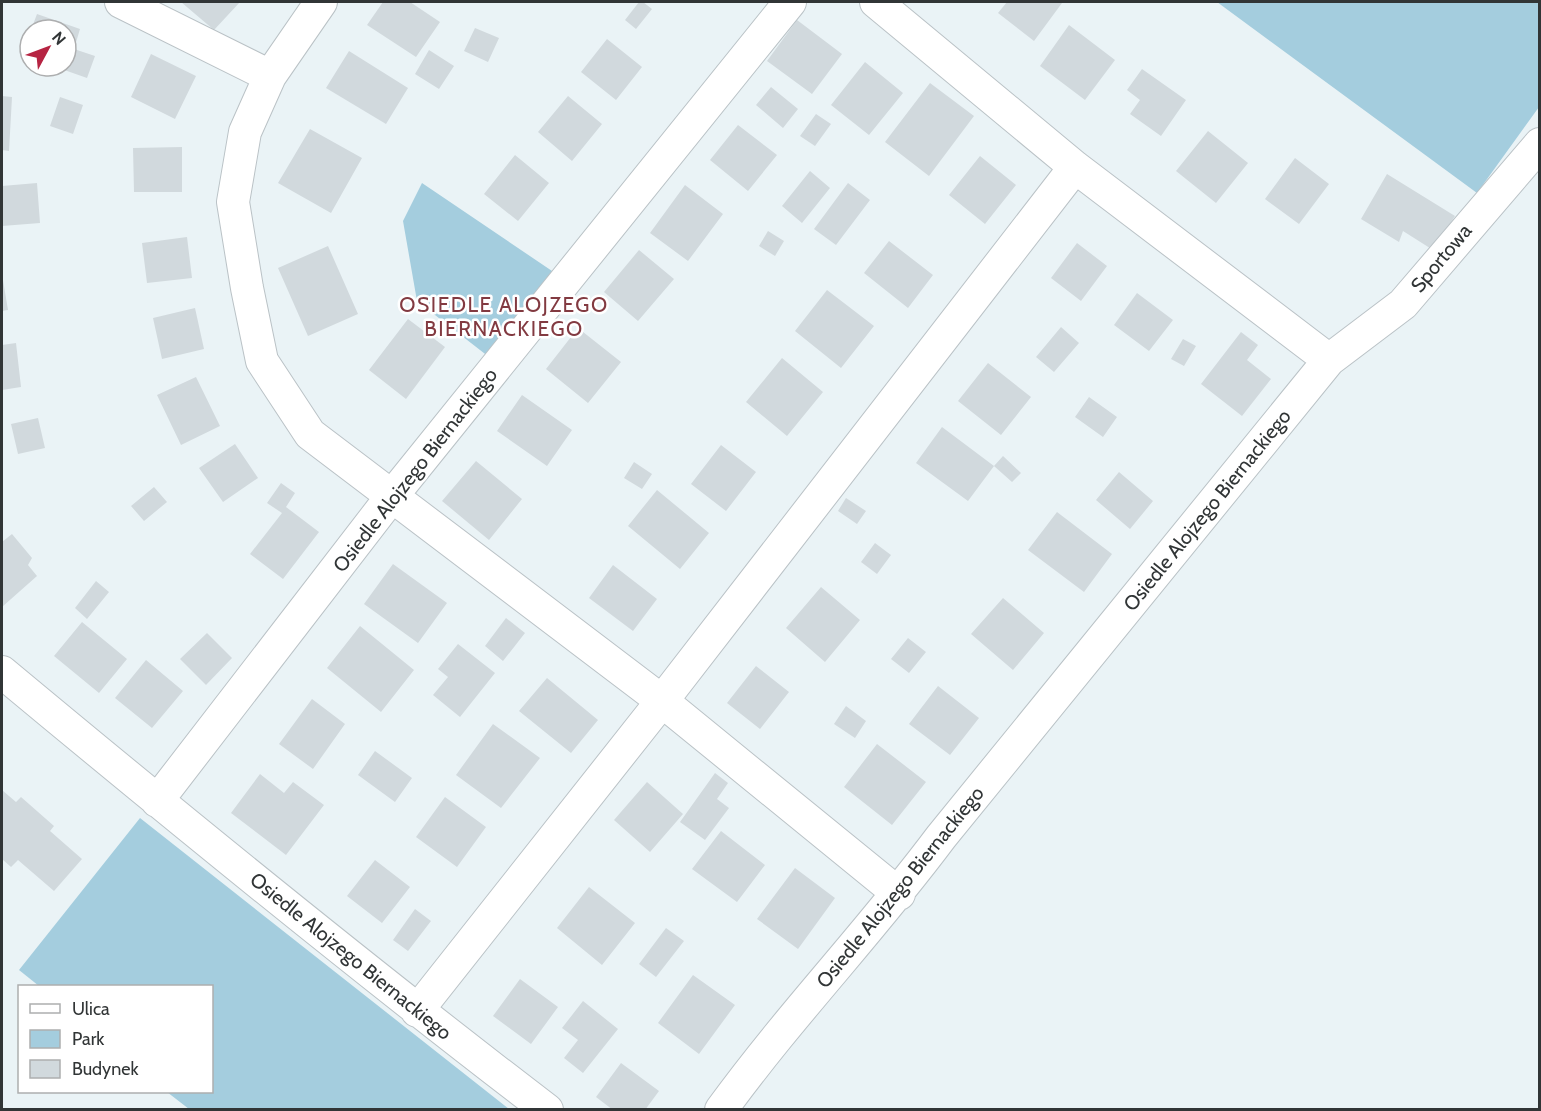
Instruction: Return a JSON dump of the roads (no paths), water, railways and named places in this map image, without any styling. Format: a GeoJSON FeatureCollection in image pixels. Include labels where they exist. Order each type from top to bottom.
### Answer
{"type":"FeatureCollection","features":[{"type":"Feature","properties":{"kind":"street"},"geometry":{"type":"LineString","coordinates":[[122,2],[270,76]]}},
{"type":"Feature","properties":{"kind":"street"},"geometry":{"type":"LineString","coordinates":[[321,2],[270,76],[245,132],[233,202],[262,361],[310,434],[662,701],[899,894]]}},
{"type":"Feature","properties":{"kind":"street","name":"Osiedle Alojzego Biernackiego"},"geometry":{"type":"LineString","coordinates":[[157,801],[392,496],[790,2]]}},
{"type":"Feature","properties":{"kind":"street"},"geometry":{"type":"LineString","coordinates":[[876,2],[1076,167],[1329,360]]}},
{"type":"Feature","properties":{"kind":"street","name":"Sportowa"},"geometry":{"type":"LineString","coordinates":[[1329,360],[1403,304],[1539,144]]}},
{"type":"Feature","properties":{"kind":"street"},"geometry":{"type":"LineString","coordinates":[[417,1011],[662,701],[1076,167]]}},
{"type":"Feature","properties":{"kind":"street","name":"Osiedle Alojzego Biernackiego"},"geometry":{"type":"LineString","coordinates":[[721,1110],[759,1057],[899,894],[941,837],[1329,360]]}},
{"type":"Feature","properties":{"kind":"street","name":"Osiedle Alojzego Biernackiego"},"geometry":{"type":"LineString","coordinates":[[2,672],[157,801],[417,1011],[547,1110]]}},
{"type":"Feature","properties":{"kind":"district","name":"OSIEDLE ALOJZEGO BIERNACKIEGO"},"geometry":{"type":"Point","coordinates":[504,317]}}]}
